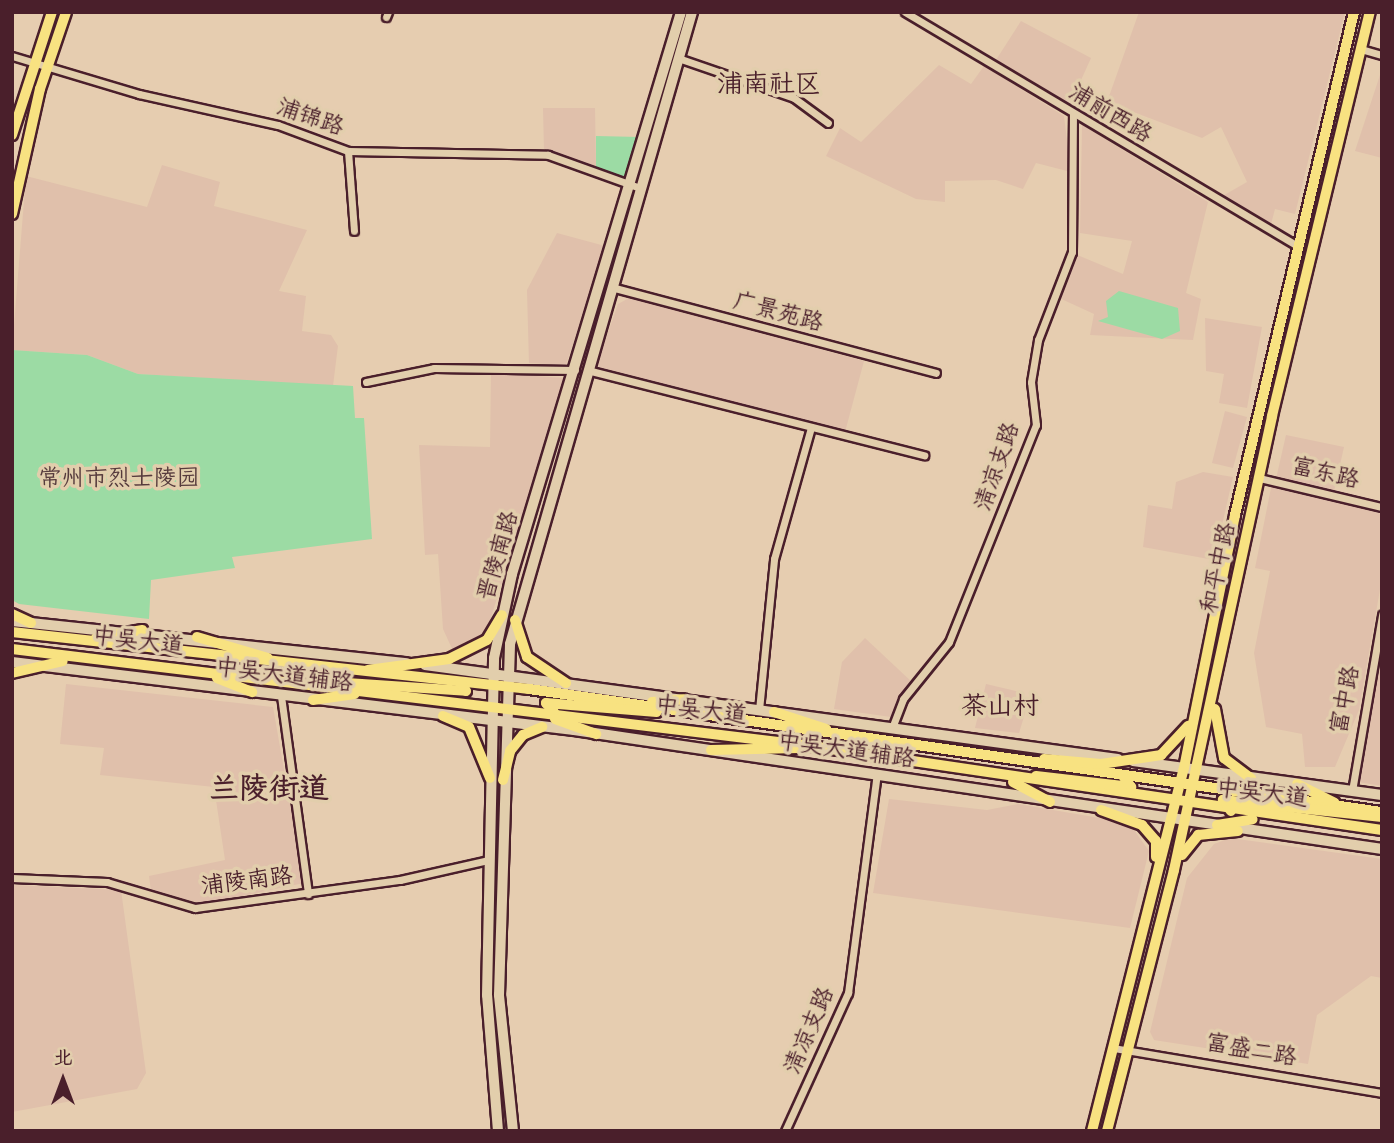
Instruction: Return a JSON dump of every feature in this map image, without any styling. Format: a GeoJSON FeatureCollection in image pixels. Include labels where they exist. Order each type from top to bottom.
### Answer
{"type":"FeatureCollection","features":[{"type":"Feature","properties":{"kind":"main road"},"geometry":{"type":"LineString","coordinates":[[12,135],[52,12]]}},
{"type":"Feature","properties":{"kind":"main road"},"geometry":{"type":"LineString","coordinates":[[12,214],[49,62],[66,12]]}},
{"type":"Feature","properties":{"kind":"main road","name":"晋陵南路"},"geometry":{"type":"LineString","coordinates":[[513,1131],[499,995],[506,675],[515,620],[581,370],[611,287],[681,12]]}},
{"type":"Feature","properties":{"kind":"main road","name":"晋陵南路"},"geometry":{"type":"LineString","coordinates":[[498,1131],[487,995],[488,860],[492,686],[502,615],[692,12]]}},
{"type":"Feature","properties":{"kind":"main road","name":"和平中路"},"geometry":{"type":"LineString","coordinates":[[1093,1131],[1184,768],[1297,246],[1354,12]]}},
{"type":"Feature","properties":{"kind":"main road","name":"和平中路"},"geometry":{"type":"LineString","coordinates":[[1107,1131],[1174,870],[1215,691],[1259,478],[1370,12]]}},
{"type":"Feature","properties":{"kind":"main road"},"geometry":{"type":"LineString","coordinates":[[12,614],[31,623]]}},
{"type":"Feature","properties":{"kind":"main road"},"geometry":{"type":"LineString","coordinates":[[360,672],[430,666],[487,640],[502,615]]}},
{"type":"Feature","properties":{"kind":"main road"},"geometry":{"type":"LineString","coordinates":[[515,620],[527,657],[566,683]]}},
{"type":"Feature","properties":{"kind":"main road","name":"中吴大道辅路"},"geometry":{"type":"LineString","coordinates":[[12,621],[142,630],[493,673],[1382,795]]}},
{"type":"Feature","properties":{"kind":"main road"},"geometry":{"type":"LineString","coordinates":[[83,640],[142,630]]}},
{"type":"Feature","properties":{"kind":"main road","name":"中吴大道"},"geometry":{"type":"LineString","coordinates":[[14,633],[506,687],[636,704],[1382,815]]}},
{"type":"Feature","properties":{"kind":"main road"},"geometry":{"type":"LineString","coordinates":[[197,637],[280,663]]}},
{"type":"Feature","properties":{"kind":"main road","name":"中吴大道"},"geometry":{"type":"LineString","coordinates":[[14,648],[811,746],[1233,813],[1382,831]]}},
{"type":"Feature","properties":{"kind":"main road"},"geometry":{"type":"LineString","coordinates":[[12,673],[34,665],[105,660]]}},
{"type":"Feature","properties":{"kind":"main road","name":"中吴大道辅路"},"geometry":{"type":"LineString","coordinates":[[12,662],[596,734],[1238,831],[1382,849]]}},
{"type":"Feature","properties":{"kind":"main road"},"geometry":{"type":"LineString","coordinates":[[177,668],[252,692]]}},
{"type":"Feature","properties":{"kind":"main road"},"geometry":{"type":"LineString","coordinates":[[305,684],[358,680],[466,691],[460,683]]}},
{"type":"Feature","properties":{"kind":"main road"},"geometry":{"type":"LineString","coordinates":[[1215,691],[1215,739],[1224,758],[1251,778]]}},
{"type":"Feature","properties":{"kind":"main road"},"geometry":{"type":"LineString","coordinates":[[313,700],[402,695]]}},
{"type":"Feature","properties":{"kind":"main road"},"geometry":{"type":"LineString","coordinates":[[636,704],[684,699]]}},
{"type":"Feature","properties":{"kind":"main road"},"geometry":{"type":"LineString","coordinates":[[558,715],[545,703],[681,711]]}},
{"type":"Feature","properties":{"kind":"main road"},"geometry":{"type":"LineString","coordinates":[[1019,761],[1118,759],[1161,755],[1184,736],[1198,704]]}},
{"type":"Feature","properties":{"kind":"main road"},"geometry":{"type":"LineString","coordinates":[[536,712],[596,734]]}},
{"type":"Feature","properties":{"kind":"main road"},"geometry":{"type":"LineString","coordinates":[[774,712],[848,737]]}},
{"type":"Feature","properties":{"kind":"main road"},"geometry":{"type":"LineString","coordinates":[[443,716],[469,727],[490,778]]}},
{"type":"Feature","properties":{"kind":"main road"},"geometry":{"type":"LineString","coordinates":[[503,780],[510,751],[523,735],[542,727]]}},
{"type":"Feature","properties":{"kind":"main road"},"geometry":{"type":"LineString","coordinates":[[779,743],[892,751],[886,742]]}},
{"type":"Feature","properties":{"kind":"main road"},"geometry":{"type":"LineString","coordinates":[[711,750],[811,746]]}},
{"type":"Feature","properties":{"kind":"main road"},"geometry":{"type":"LineString","coordinates":[[938,767],[929,758],[1056,765]]}},
{"type":"Feature","properties":{"kind":"main road"},"geometry":{"type":"LineString","coordinates":[[980,773],[1131,787],[1120,774]]}},
{"type":"Feature","properties":{"kind":"main road"},"geometry":{"type":"LineString","coordinates":[[1005,777],[1050,802]]}},
{"type":"Feature","properties":{"kind":"main road"},"geometry":{"type":"LineString","coordinates":[[1297,784],[1340,807]]}},
{"type":"Feature","properties":{"kind":"main road"},"geometry":{"type":"LineString","coordinates":[[1233,813],[1223,800],[1382,815]]}},
{"type":"Feature","properties":{"kind":"main road"},"geometry":{"type":"LineString","coordinates":[[1101,810],[1142,825],[1156,841],[1152,891]]}},
{"type":"Feature","properties":{"kind":"main road"},"geometry":{"type":"LineString","coordinates":[[1211,827],[1265,816]]}},
{"type":"Feature","properties":{"kind":"main road"},"geometry":{"type":"LineString","coordinates":[[1174,870],[1198,835],[1238,831]]}},
{"type":"Feature","properties":{"kind":"street","name":"浦前西路"},"geometry":{"type":"LineString","coordinates":[[905,12],[1297,246]]}},
{"type":"Feature","properties":{"kind":"street"},"geometry":{"type":"LineString","coordinates":[[1361,49],[1382,55]]}},
{"type":"Feature","properties":{"kind":"street","name":"浦锦路"},"geometry":{"type":"LineString","coordinates":[[12,56],[49,62],[348,151],[548,155],[636,187]]}},
{"type":"Feature","properties":{"kind":"street"},"geometry":{"type":"LineString","coordinates":[[678,58],[794,98],[828,122]]}},
{"type":"Feature","properties":{"kind":"street","name":"清凉支路"},"geometry":{"type":"LineString","coordinates":[[892,728],[903,699],[949,642],[1036,425],[1031,383],[1038,340],[1072,252],[1073,114]]}},
{"type":"Feature","properties":{"kind":"street"},"geometry":{"type":"LineString","coordinates":[[348,151],[354,231]]}},
{"type":"Feature","properties":{"kind":"street","name":"广景苑路"},"geometry":{"type":"LineString","coordinates":[[611,287],[936,373]]}},
{"type":"Feature","properties":{"kind":"street"},"geometry":{"type":"LineString","coordinates":[[366,382],[434,368],[581,370],[924,455]]}},
{"type":"Feature","properties":{"kind":"street"},"geometry":{"type":"LineString","coordinates":[[759,710],[774,559],[811,427]]}},
{"type":"Feature","properties":{"kind":"street","name":"富东路"},"geometry":{"type":"LineString","coordinates":[[1259,478],[1382,507]]}},
{"type":"Feature","properties":{"kind":"street","name":"富中路"},"geometry":{"type":"LineString","coordinates":[[1352,791],[1382,615]]}},
{"type":"Feature","properties":{"kind":"street"},"geometry":{"type":"LineString","coordinates":[[281,696],[308,894]]}},
{"type":"Feature","properties":{"kind":"street","name":"清凉支路"},"geometry":{"type":"LineString","coordinates":[[785,1131],[848,993],[877,775]]}},
{"type":"Feature","properties":{"kind":"street","name":"浦陵南路"},"geometry":{"type":"LineString","coordinates":[[12,878],[107,882],[182,908],[308,894],[488,860]]}},
{"type":"Feature","properties":{"kind":"street","name":"富盛二路"},"geometry":{"type":"LineString","coordinates":[[1113,1048],[1382,1093]]}},
{"type":"Feature","properties":{"kind":"shaded area"},"geometry":{"type":"Polygon","coordinates":[[[1139,12],[1345,12],[1295,214],[1275,209],[1270,228],[1219,198],[1247,182],[1221,127],[1202,138],[1107,102],[1139,12]]]}},
{"type":"Feature","properties":{"kind":"shaded area"},"geometry":{"type":"Polygon","coordinates":[[[1021,21],[1091,58],[1072,100],[1063,103],[994,63],[1021,21]]]}},
{"type":"Feature","properties":{"kind":"shaded area"},"geometry":{"type":"Polygon","coordinates":[[[939,65],[971,84],[984,66],[1064,116],[1071,172],[1036,163],[1023,189],[996,180],[945,181],[945,202],[916,199],[826,156],[840,128],[861,142],[939,65]]]}},
{"type":"Feature","properties":{"kind":"shaded area"},"geometry":{"type":"Polygon","coordinates":[[[1382,69],[1382,158],[1355,151],[1382,69]]]}},
{"type":"Feature","properties":{"kind":"shaded area"},"geometry":{"type":"Polygon","coordinates":[[[543,108],[595,108],[596,172],[544,149],[543,108]]]}},
{"type":"Feature","properties":{"kind":"shaded area"},"geometry":{"type":"Polygon","coordinates":[[[1082,125],[1208,202],[1186,293],[1201,299],[1193,340],[1090,335],[1094,314],[1057,297],[1075,254],[1123,274],[1132,241],[1080,233],[1082,125]]]}},
{"type":"Feature","properties":{"kind":"shaded area"},"geometry":{"type":"Polygon","coordinates":[[[162,165],[220,182],[214,206],[307,230],[279,291],[306,296],[302,331],[331,335],[338,346],[333,386],[138,374],[87,355],[12,350],[26,176],[147,207],[162,165]]]}},
{"type":"Feature","properties":{"kind":"shaded area"},"geometry":{"type":"Polygon","coordinates":[[[557,233],[605,246],[566,365],[529,363],[527,290],[557,233]]]}},
{"type":"Feature","properties":{"kind":"shaded area"},"geometry":{"type":"Polygon","coordinates":[[[629,298],[864,361],[845,432],[601,370],[597,364],[618,304],[629,298]]]}},
{"type":"Feature","properties":{"kind":"shaded area"},"geometry":{"type":"Polygon","coordinates":[[[1205,318],[1262,327],[1247,408],[1219,403],[1224,374],[1206,371],[1205,318]]]}},
{"type":"Feature","properties":{"kind":"shaded area"},"geometry":{"type":"Polygon","coordinates":[[[491,373],[566,378],[482,646],[454,653],[443,629],[438,554],[425,555],[419,445],[490,447],[491,373]]]}},
{"type":"Feature","properties":{"kind":"shaded area"},"geometry":{"type":"Polygon","coordinates":[[[1225,411],[1247,417],[1233,468],[1212,463],[1225,411]]]}},
{"type":"Feature","properties":{"kind":"shaded area"},"geometry":{"type":"Polygon","coordinates":[[[1286,435],[1344,447],[1334,491],[1276,479],[1286,435]]]}},
{"type":"Feature","properties":{"kind":"shaded area"},"geometry":{"type":"Polygon","coordinates":[[[1203,472],[1233,477],[1214,560],[1143,547],[1148,505],[1172,509],[1176,482],[1203,472]]]}},
{"type":"Feature","properties":{"kind":"shaded area"},"geometry":{"type":"Polygon","coordinates":[[[1272,483],[1382,511],[1382,578],[1359,710],[1335,767],[1305,767],[1302,734],[1266,727],[1254,653],[1270,571],[1255,568],[1272,483]]]}},
{"type":"Feature","properties":{"kind":"shaded area"},"geometry":{"type":"Polygon","coordinates":[[[865,638],[913,683],[891,717],[834,709],[842,662],[865,638]]]}},
{"type":"Feature","properties":{"kind":"shaded area"},"geometry":{"type":"Polygon","coordinates":[[[1382,645],[1382,786],[1358,782],[1382,645]]]}},
{"type":"Feature","properties":{"kind":"shaded area"},"geometry":{"type":"Polygon","coordinates":[[[66,684],[273,707],[304,883],[204,904],[151,891],[149,876],[225,860],[214,787],[100,775],[104,748],[60,744],[66,684]]]}},
{"type":"Feature","properties":{"kind":"shaded area"},"geometry":{"type":"Polygon","coordinates":[[[986,684],[1020,692],[1026,710],[1019,733],[975,728],[986,684]]]}},
{"type":"Feature","properties":{"kind":"shaded area"},"geometry":{"type":"Polygon","coordinates":[[[889,799],[987,810],[1018,804],[1129,823],[1149,851],[1130,928],[873,893],[889,799]]]}},
{"type":"Feature","properties":{"kind":"shaded area"},"geometry":{"type":"Polygon","coordinates":[[[1230,838],[1382,859],[1382,978],[1371,976],[1317,1015],[1308,1064],[1154,1040],[1150,1032],[1187,878],[1214,844],[1230,838]]]}},
{"type":"Feature","properties":{"kind":"shaded area"},"geometry":{"type":"Polygon","coordinates":[[[12,885],[121,890],[146,1073],[137,1089],[12,1112],[12,885]]]}},
{"type":"Feature","properties":{"kind":"green space"},"geometry":{"type":"Polygon","coordinates":[[[596,136],[640,137],[627,179],[596,172],[596,136]]]}},
{"type":"Feature","properties":{"kind":"green space"},"geometry":{"type":"Polygon","coordinates":[[[1119,291],[1178,308],[1180,331],[1162,339],[1098,321],[1108,317],[1106,301],[1119,291]]]}},
{"type":"Feature","properties":{"kind":"green space","name":"常州市烈士陵园"},"geometry":{"type":"Polygon","coordinates":[[[12,350],[87,355],[138,374],[353,386],[355,418],[364,418],[372,539],[232,557],[235,568],[151,580],[149,619],[19,604],[12,600],[12,350]]]}},
{"type":"Feature","properties":{"kind":"district","name":"浦南社区"},"geometry":{"type":"Point","coordinates":[769,86]}},
{"type":"Feature","properties":{"kind":"district","name":"茶山村"},"geometry":{"type":"Point","coordinates":[1000,708]}},
{"type":"Feature","properties":{"kind":"district","name":"兰陵街道"},"geometry":{"type":"Point","coordinates":[269,790]}}]}
